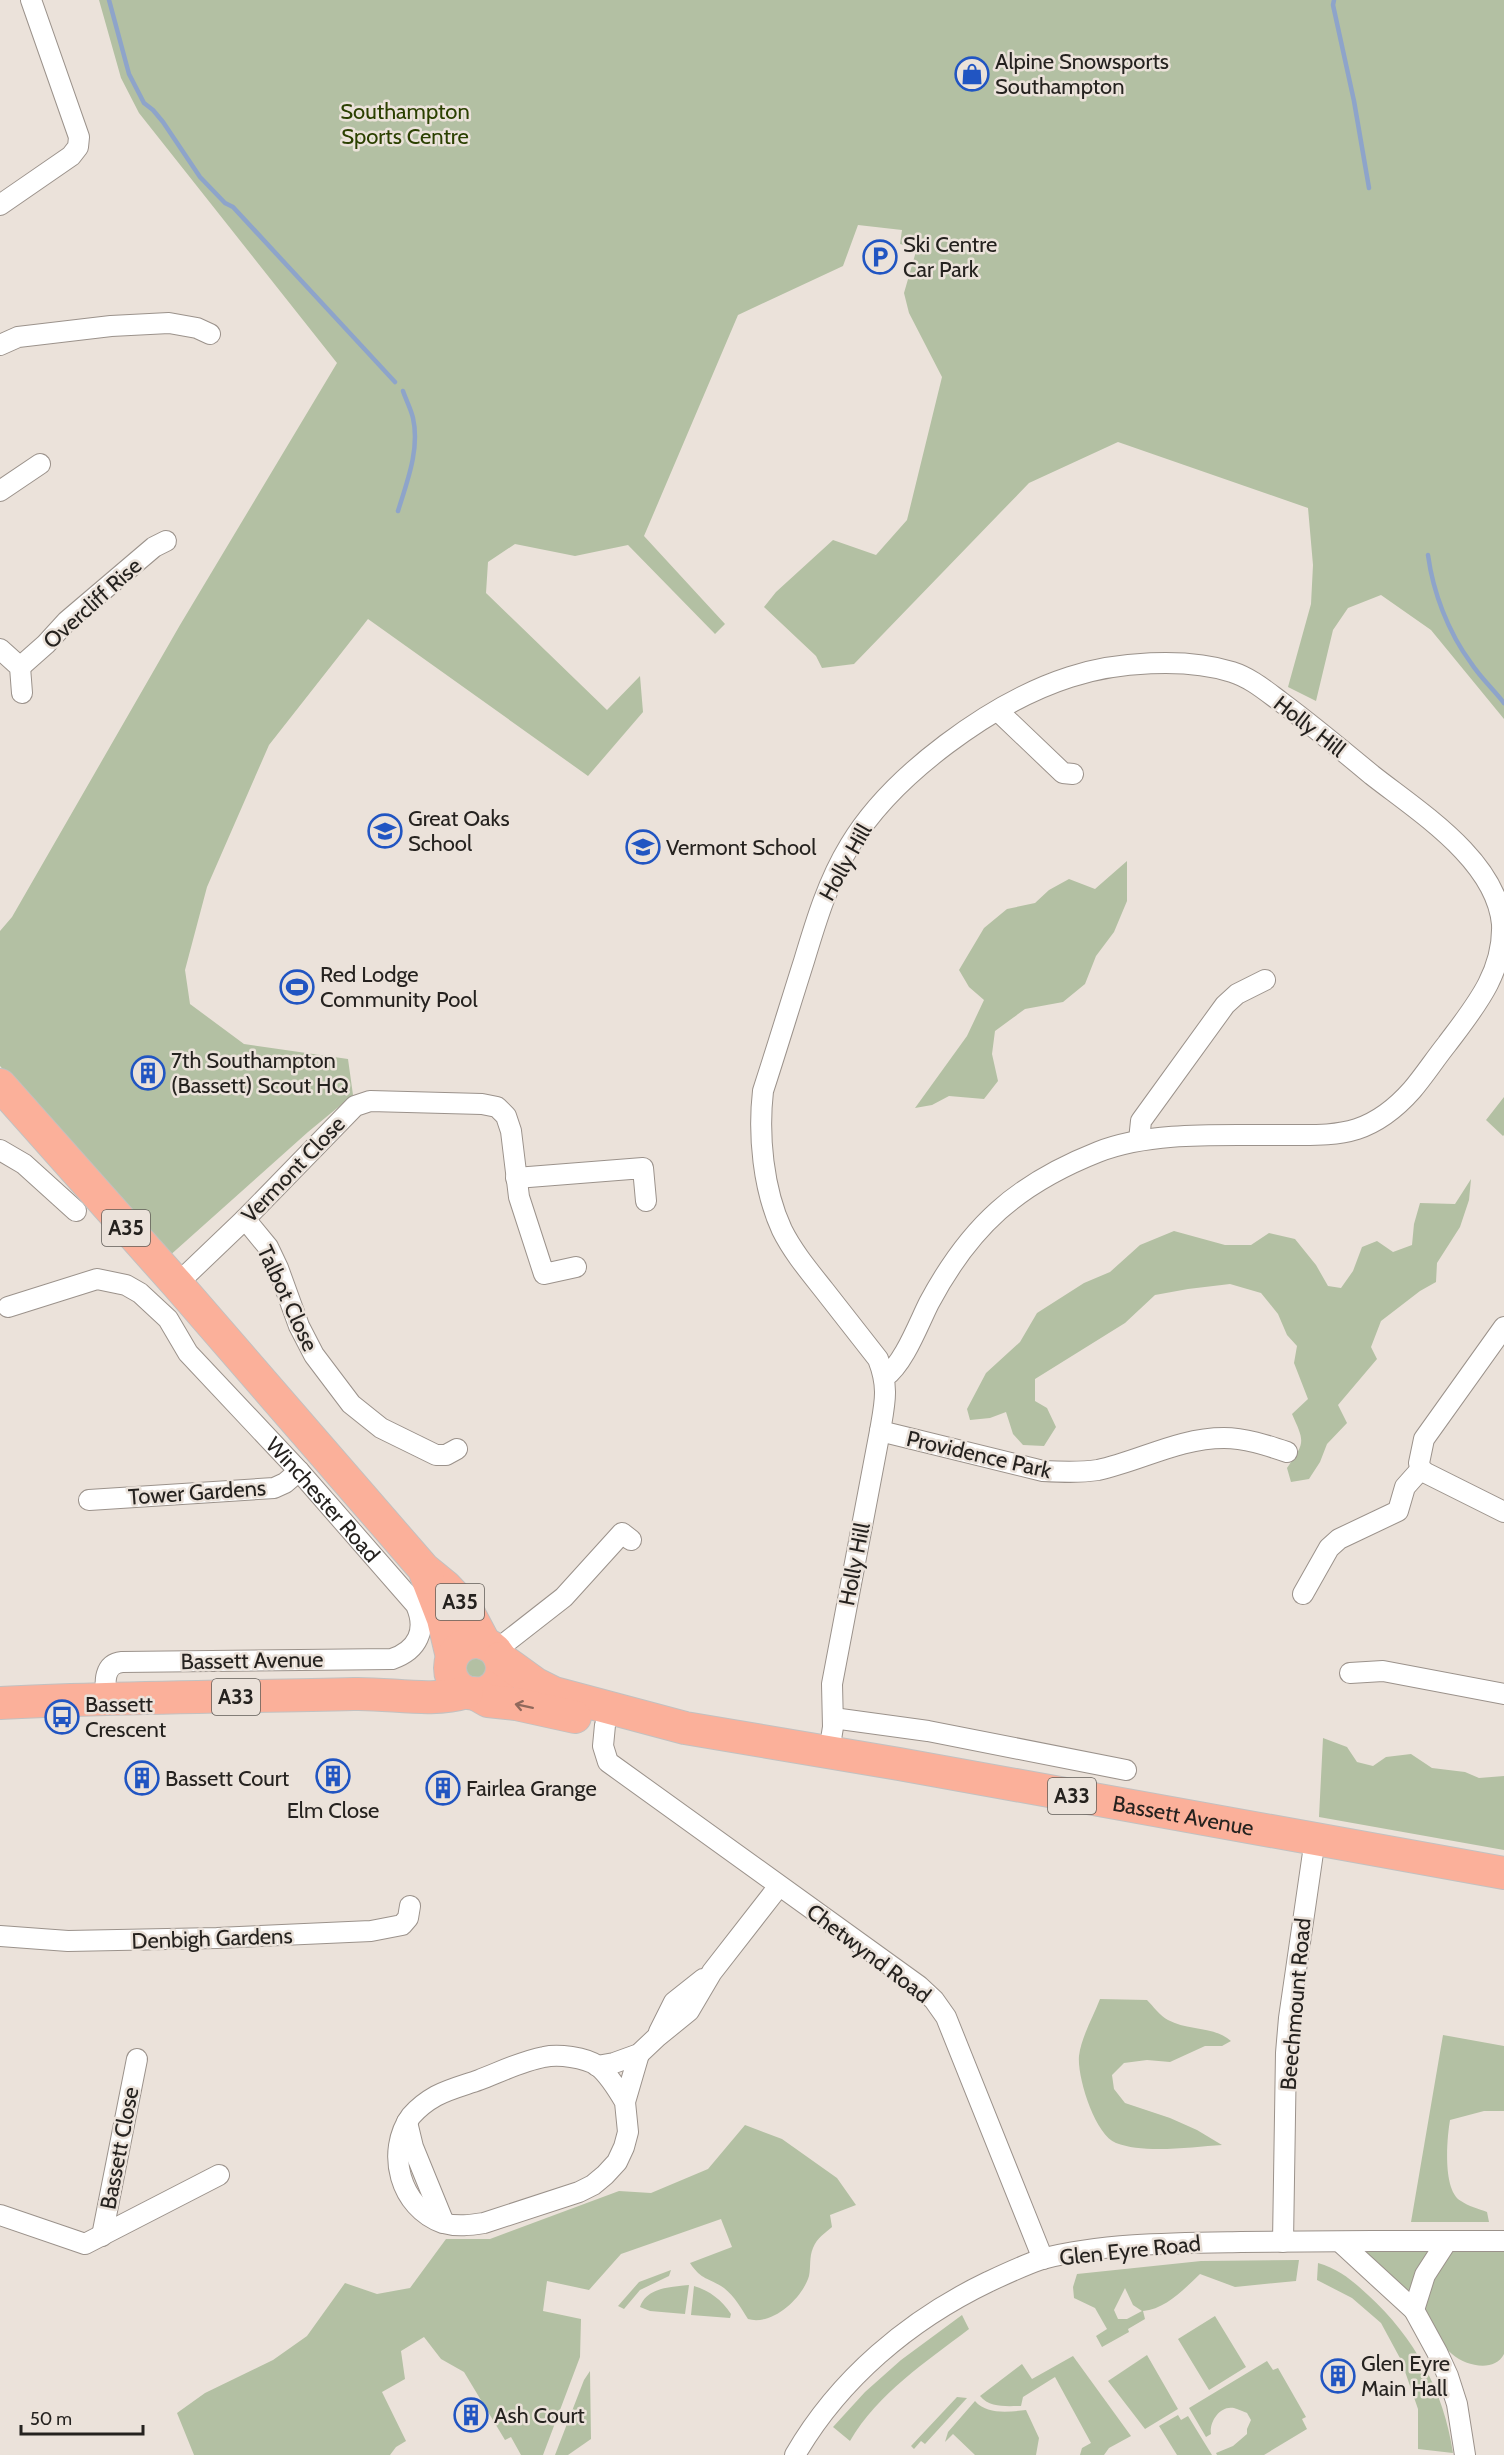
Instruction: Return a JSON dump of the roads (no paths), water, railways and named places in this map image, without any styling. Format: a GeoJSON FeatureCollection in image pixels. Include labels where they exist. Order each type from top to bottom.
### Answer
{"type":"FeatureCollection","features":[{"type":"Feature","properties":{"kind":"main road","name":"Winchester Road"},"geometry":{"type":"LineString","coordinates":[[0,1085],[177,1284],[423,1569],[446,1587],[466,1608],[493,1651]]}},
{"type":"Feature","properties":{"kind":"main road","name":"Winchester Road"},"geometry":{"type":"LineString","coordinates":[[423,1569],[443,1619],[451,1659]]}},
{"type":"Feature","properties":{"kind":"main road"},"geometry":{"type":"LineString","coordinates":[[478,1642],[493,1651],[501,1673],[494,1686],[488,1690],[471,1693],[460,1689],[451,1676],[451,1659],[462,1645],[478,1642]]}},
{"type":"Feature","properties":{"kind":"main road","name":"Bassett Avenue"},"geometry":{"type":"LineString","coordinates":[[493,1651],[536,1684],[554,1693],[686,1728],[1504,1873]]}},
{"type":"Feature","properties":{"kind":"main road","name":"Bassett Avenue"},"geometry":{"type":"LineString","coordinates":[[366,1694],[424,1674],[451,1659]]}},
{"type":"Feature","properties":{"kind":"main road","name":"Bassett Avenue"},"geometry":{"type":"LineString","coordinates":[[0,1703],[366,1694],[436,1697],[471,1693],[488,1701],[516,1704],[605,1725],[628,1728],[686,1728]]}},
{"type":"Feature","properties":{"kind":"street"},"geometry":{"type":"LineString","coordinates":[[0,205],[71,156],[78,147],[79,137],[31,0]]}},
{"type":"Feature","properties":{"kind":"street"},"geometry":{"type":"LineString","coordinates":[[0,345],[18,337],[111,326],[169,323],[197,328],[210,334]]}},
{"type":"Feature","properties":{"kind":"street"},"geometry":{"type":"LineString","coordinates":[[0,490],[40,464]]}},
{"type":"Feature","properties":{"kind":"street","name":"Overcliff Rise"},"geometry":{"type":"LineString","coordinates":[[20,667],[67,621],[154,547],[166,541]]}},
{"type":"Feature","properties":{"kind":"street"},"geometry":{"type":"LineString","coordinates":[[0,649],[20,667],[22,693]]}},
{"type":"Feature","properties":{"kind":"street","name":"Holly Hill"},"geometry":{"type":"LineString","coordinates":[[829,1752],[833,1718],[832,1684],[886,1397],[885,1377],[878,1359],[798,1257],[782,1230],[772,1203],[766,1173],[760,1115],[763,1091],[822,903],[849,846],[868,819],[923,763],[958,736],[1038,689],[1092,670],[1150,664],[1202,666],[1230,671],[1250,680],[1301,717],[1462,848],[1490,886],[1498,904],[1502,927],[1501,949],[1496,971],[1485,994],[1411,1091],[1374,1122],[1352,1130],[1329,1134],[1139,1140],[1100,1151],[1036,1181],[982,1224],[940,1284],[897,1366],[885,1377]]}},
{"type":"Feature","properties":{"kind":"street"},"geometry":{"type":"LineString","coordinates":[[999,711],[1063,773],[1073,774]]}},
{"type":"Feature","properties":{"kind":"street"},"geometry":{"type":"LineString","coordinates":[[1139,1140],[1141,1120],[1225,1005],[1237,994],[1265,980]]}},
{"type":"Feature","properties":{"kind":"street","name":"Vermont Close"},"geometry":{"type":"LineString","coordinates":[[177,1284],[245,1219],[355,1106],[370,1101],[482,1104],[497,1107],[506,1116],[511,1131],[519,1197],[544,1274],[576,1267]]}},
{"type":"Feature","properties":{"kind":"street"},"geometry":{"type":"LineString","coordinates":[[0,1150],[24,1164],[64,1207]]}},
{"type":"Feature","properties":{"kind":"street"},"geometry":{"type":"LineString","coordinates":[[516,1178],[642,1167],[646,1201]]}},
{"type":"Feature","properties":{"kind":"street","name":"Talbot Close"},"geometry":{"type":"LineString","coordinates":[[245,1219],[268,1247],[299,1326],[314,1355],[351,1404],[381,1428],[436,1455],[446,1455],[457,1449]]}},
{"type":"Feature","properties":{"kind":"street","name":"Winchester Road"},"geometry":{"type":"LineString","coordinates":[[8,1307],[97,1279],[126,1285],[140,1293],[168,1319],[188,1353],[299,1471],[416,1605],[421,1616],[420,1637]]}},
{"type":"Feature","properties":{"kind":"street"},"geometry":{"type":"LineString","coordinates":[[1504,1327],[1424,1440],[1419,1463],[1421,1469],[1504,1512]]}},
{"type":"Feature","properties":{"kind":"street"},"geometry":{"type":"LineString","coordinates":[[204,1371],[231,1347]]}},
{"type":"Feature","properties":{"kind":"street","name":"Providence Park"},"geometry":{"type":"LineString","coordinates":[[880,1431],[1043,1471],[1066,1473],[1100,1469],[1161,1449],[1200,1440],[1224,1438],[1255,1442],[1287,1452]]}},
{"type":"Feature","properties":{"kind":"street"},"geometry":{"type":"LineString","coordinates":[[1303,1594],[1321,1578],[1329,1548],[1339,1539],[1403,1515],[1405,1487],[1421,1469]]}},
{"type":"Feature","properties":{"kind":"street","name":"Tower Gardens"},"geometry":{"type":"LineString","coordinates":[[89,1500],[274,1488],[285,1483],[299,1471]]}},
{"type":"Feature","properties":{"kind":"street"},"geometry":{"type":"LineString","coordinates":[[493,1651],[564,1597],[623,1532]]}},
{"type":"Feature","properties":{"kind":"street","name":"Bassett Avenue"},"geometry":{"type":"LineString","coordinates":[[106,1699],[107,1671],[116,1662],[392,1659],[404,1655],[420,1637]]}},
{"type":"Feature","properties":{"kind":"street"},"geometry":{"type":"LineString","coordinates":[[1350,1673],[1383,1671],[1504,1694]]}},
{"type":"Feature","properties":{"kind":"street","name":"Bassett Avenue"},"geometry":{"type":"LineString","coordinates":[[833,1718],[928,1731],[1126,1770]]}},
{"type":"Feature","properties":{"kind":"street","name":"Chetwynd Road"},"geometry":{"type":"LineString","coordinates":[[605,1725],[603,1746],[608,1762],[920,1986],[940,2009],[946,2017],[1043,2259]]}},
{"type":"Feature","properties":{"kind":"street","name":"Beechmount Road"},"geometry":{"type":"LineString","coordinates":[[1283,2242],[1288,2018],[1315,1839]]}},
{"type":"Feature","properties":{"kind":"street"},"geometry":{"type":"LineString","coordinates":[[639,2054],[625,2102],[628,2132],[624,2147],[617,2162],[593,2185],[484,2223],[465,2225],[444,2223],[413,2147],[407,2122],[425,2103],[437,2095],[544,2057],[570,2058],[597,2066],[639,2054],[689,2011],[712,1972],[779,1886]]}},
{"type":"Feature","properties":{"kind":"street","name":"Denbigh Gardens"},"geometry":{"type":"LineString","coordinates":[[0,1936],[68,1941],[335,1934],[371,1931],[402,1925],[408,1918],[410,1906]]}},
{"type":"Feature","properties":{"kind":"street","name":"Bassett Close"},"geometry":{"type":"LineString","coordinates":[[102,2236],[137,2059]]}},
{"type":"Feature","properties":{"kind":"street"},"geometry":{"type":"LineString","coordinates":[[597,2066],[615,2086],[625,2102]]}},
{"type":"Feature","properties":{"kind":"street","name":"Bassett Close"},"geometry":{"type":"LineString","coordinates":[[0,2215],[79,2243],[90,2243],[219,2175]]}},
{"type":"Feature","properties":{"kind":"street"},"geometry":{"type":"LineString","coordinates":[[1414,2310],[1425,2275],[1448,2241]]}},
{"type":"Feature","properties":{"kind":"street","name":"Glen Eyre Road"},"geometry":{"type":"LineString","coordinates":[[795,2455],[813,2426],[857,2374],[902,2333],[944,2304],[1007,2273],[1043,2259],[1103,2249],[1165,2243],[1504,2241]]}},
{"type":"Feature","properties":{"kind":"street"},"geometry":{"type":"LineString","coordinates":[[1340,2242],[1414,2310],[1448,2376],[1457,2404],[1465,2455]]}},
{"type":"Feature","properties":{"kind":"waterway"},"geometry":{"type":"LineString","coordinates":[[109,0],[129,74],[144,103],[163,122],[200,177],[225,203],[233,207],[395,382]]}},
{"type":"Feature","properties":{"kind":"waterway"},"geometry":{"type":"LineString","coordinates":[[1334,0],[1333,5],[1354,101],[1369,188]]}},
{"type":"Feature","properties":{"kind":"waterway"},"geometry":{"type":"LineString","coordinates":[[398,511],[412,465],[415,442],[413,418],[403,391]]}},
{"type":"Feature","properties":{"kind":"waterway"},"geometry":{"type":"LineString","coordinates":[[1428,555],[1438,597],[1455,638],[1475,668],[1504,703]]}},
{"type":"Feature","properties":{"kind":"place","name":"Alpine Snowsports Southampton"},"geometry":{"type":"Point","coordinates":[972,74]}},
{"type":"Feature","properties":{"kind":"place","name":"Ski Centre Car Park"},"geometry":{"type":"Point","coordinates":[880,257]}},
{"type":"Feature","properties":{"kind":"place","name":"Great Oaks School"},"geometry":{"type":"Point","coordinates":[385,831]}},
{"type":"Feature","properties":{"kind":"place","name":"Vermont School"},"geometry":{"type":"Point","coordinates":[643,847]}},
{"type":"Feature","properties":{"kind":"place","name":"Red Lodge Community Pool"},"geometry":{"type":"Point","coordinates":[297,987]}},
{"type":"Feature","properties":{"kind":"place","name":"7th Southampton (Bassett) Scout HQ"},"geometry":{"type":"Point","coordinates":[148,1073]}},
{"type":"Feature","properties":{"kind":"place","name":"Bassett Crescent"},"geometry":{"type":"Point","coordinates":[62,1717]}},
{"type":"Feature","properties":{"kind":"place","name":"Elm Close"},"geometry":{"type":"Point","coordinates":[333,1776]}},
{"type":"Feature","properties":{"kind":"place","name":"Bassett Court"},"geometry":{"type":"Point","coordinates":[142,1778]}},
{"type":"Feature","properties":{"kind":"place","name":"Fairlea Grange"},"geometry":{"type":"Point","coordinates":[443,1788]}},
{"type":"Feature","properties":{"kind":"place","name":"Glen Eyre Main Hall"},"geometry":{"type":"Point","coordinates":[1338,2376]}},
{"type":"Feature","properties":{"kind":"place","name":"Ash Court"},"geometry":{"type":"Point","coordinates":[471,2415]}},
{"type":"Feature","properties":{"kind":"park label","name":"Southampton Sports Centre"},"geometry":{"type":"Point","coordinates":[405,124]}}]}
